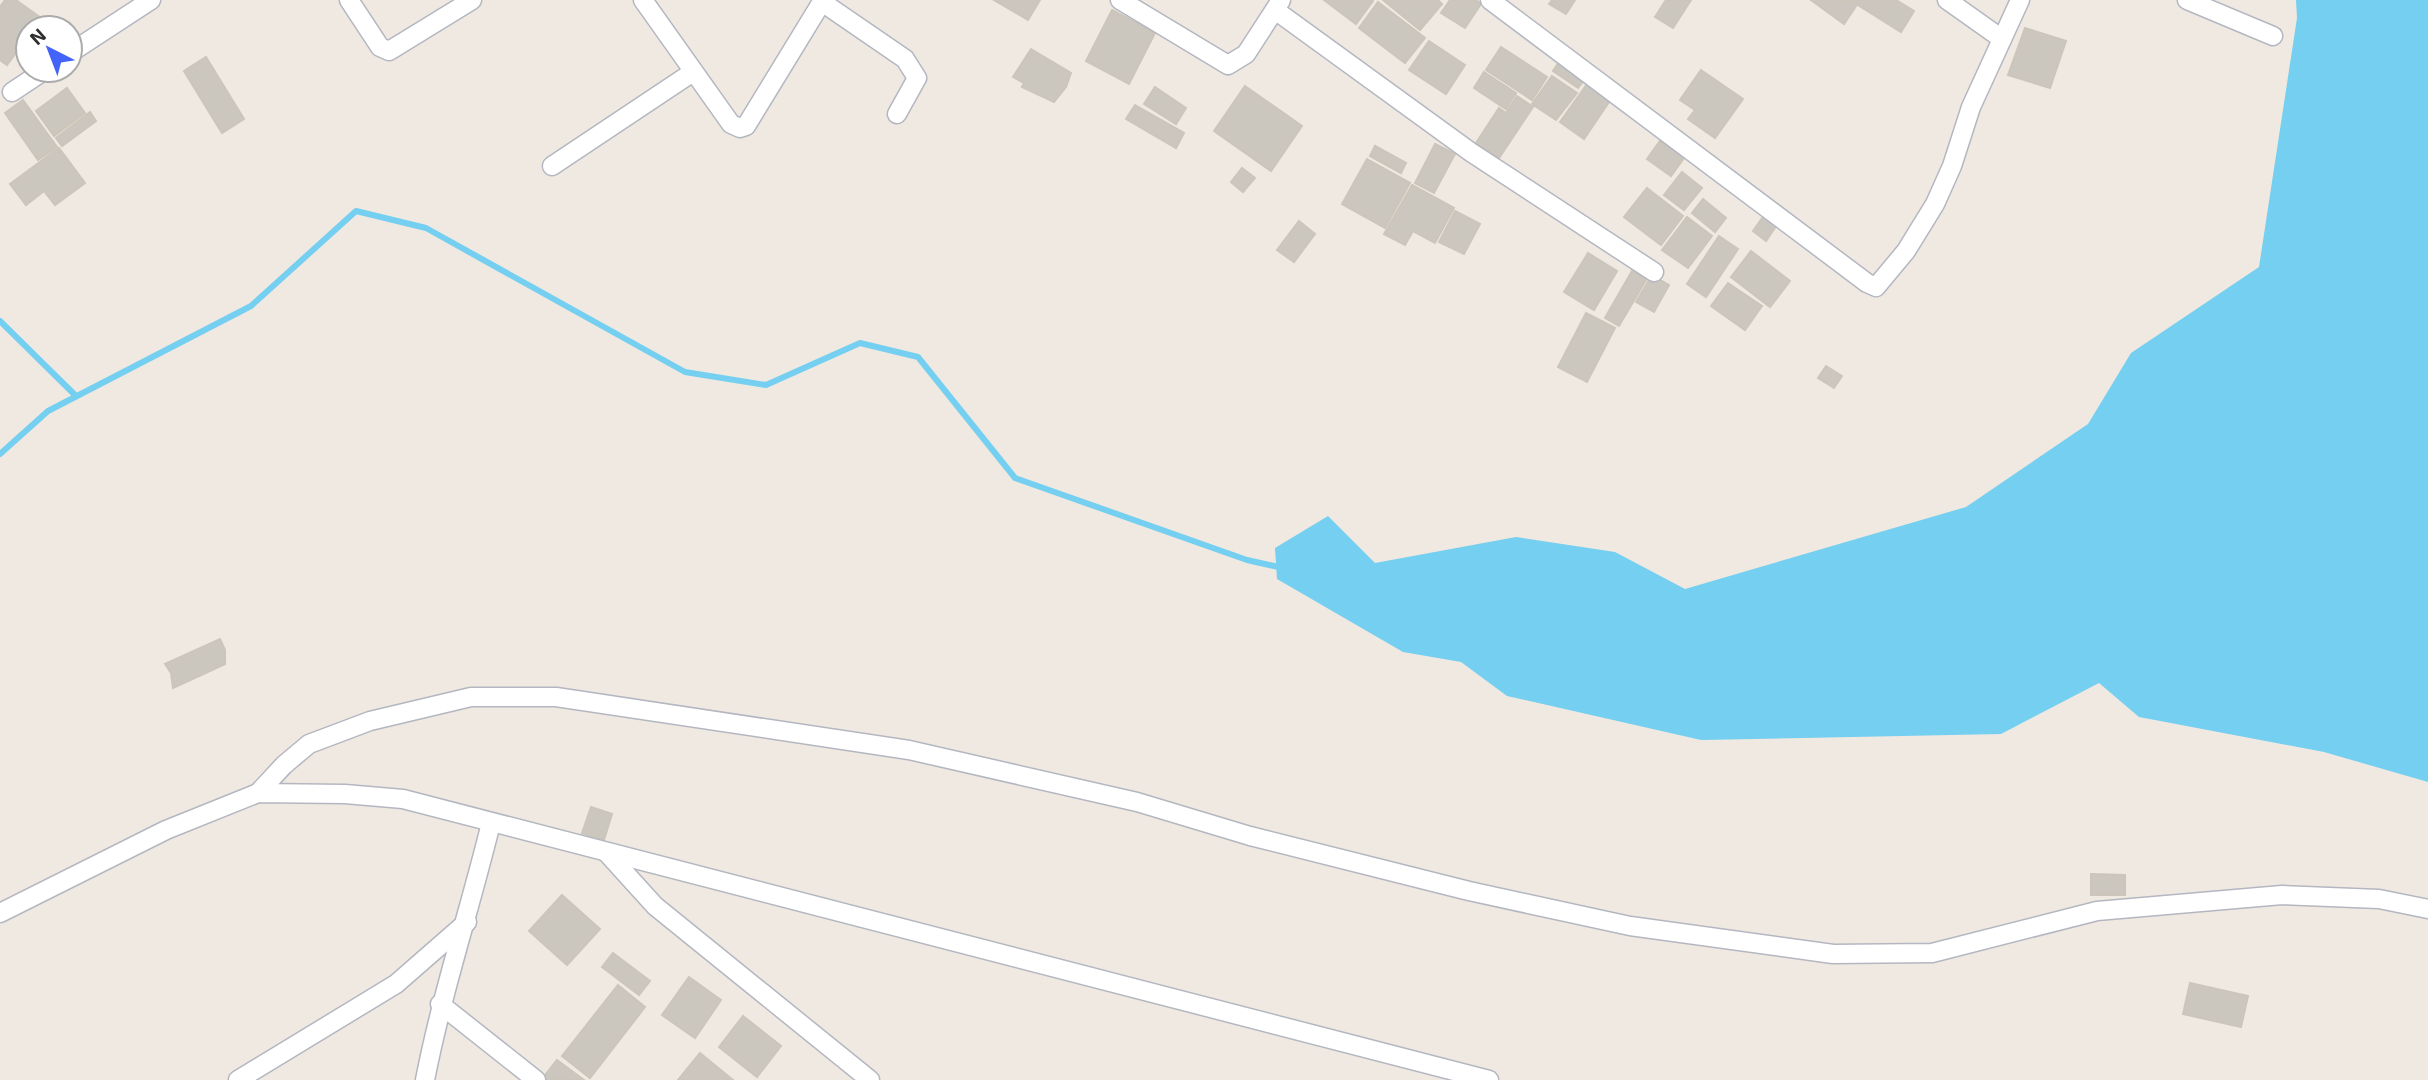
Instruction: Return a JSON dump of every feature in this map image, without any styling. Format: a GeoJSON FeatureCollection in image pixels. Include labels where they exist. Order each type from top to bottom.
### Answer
{"type":"FeatureCollection","features":[{"type":"Feature","properties":{"kind":"street"},"geometry":{"type":"LineString","coordinates":[[84,44],[151,0]]}},
{"type":"Feature","properties":{"kind":"street"},"geometry":{"type":"LineString","coordinates":[[349,0],[380,47],[389,51],[472,0]]}},
{"type":"Feature","properties":{"kind":"street"},"geometry":{"type":"LineString","coordinates":[[643,0],[731,124],[740,128],[746,126],[823,1],[915,69],[917,78],[897,114]]}},
{"type":"Feature","properties":{"kind":"street"},"geometry":{"type":"LineString","coordinates":[[1120,0],[1228,65],[1246,54],[1278,5],[1472,153],[1654,272]]}},
{"type":"Feature","properties":{"kind":"street"},"geometry":{"type":"LineString","coordinates":[[1490,0],[1591,73],[1721,176],[1867,283],[1877,287],[1906,251],[1935,204],[1952,166],[1971,107],[2020,0]]}},
{"type":"Feature","properties":{"kind":"street"},"geometry":{"type":"LineString","coordinates":[[1947,0],[2002,39]]}},
{"type":"Feature","properties":{"kind":"street"},"geometry":{"type":"LineString","coordinates":[[2188,0],[2273,36]]}},
{"type":"Feature","properties":{"kind":"street"},"geometry":{"type":"LineString","coordinates":[[552,166],[693,72]]}},
{"type":"Feature","properties":{"kind":"street"},"geometry":{"type":"LineString","coordinates":[[12,92],[24,84]]}},
{"type":"Feature","properties":{"kind":"street"},"geometry":{"type":"LineString","coordinates":[[258,793],[284,765],[309,744],[370,721],[471,697],[556,697],[909,750],[1137,802],[1250,836],[1482,894],[1630,926],[1833,954],[1932,953],[2097,911],[2282,895],[2379,899],[2428,909]]}},
{"type":"Feature","properties":{"kind":"street"},"geometry":{"type":"LineString","coordinates":[[0,913],[166,830],[258,793],[345,794],[403,799],[1435,1073],[1489,1080]]}},
{"type":"Feature","properties":{"kind":"street"},"geometry":{"type":"LineString","coordinates":[[425,1080],[440,1004],[467,922],[491,823]]}},
{"type":"Feature","properties":{"kind":"street"},"geometry":{"type":"LineString","coordinates":[[607,853],[655,906],[870,1080]]}},
{"type":"Feature","properties":{"kind":"street"},"geometry":{"type":"LineString","coordinates":[[238,1080],[396,984],[467,922]]}},
{"type":"Feature","properties":{"kind":"street"},"geometry":{"type":"LineString","coordinates":[[440,1004],[536,1080]]}},
{"type":"Feature","properties":{"kind":"water"},"geometry":{"type":"Polygon","coordinates":[[[2296,0],[2428,0],[2428,782],[2324,752],[2139,717],[2099,683],[2001,734],[1701,740],[1507,696],[1461,662],[1403,652],[1277,579],[1275,548],[1328,516],[1375,563],[1516,537],[1615,552],[1685,589],[1966,507],[2088,424],[2131,353],[2259,267],[2297,18],[2296,0]]]}},
{"type":"Feature","properties":{"kind":"building"},"geometry":{"type":"Polygon","coordinates":[[[5,0],[16,0],[35,14],[14,14],[14,55],[7,65],[0,60],[0,7],[5,0]]]}},
{"type":"Feature","properties":{"kind":"building"},"geometry":{"type":"Polygon","coordinates":[[[994,0],[1040,0],[1028,20],[994,0]]]}},
{"type":"Feature","properties":{"kind":"building"},"geometry":{"type":"Polygon","coordinates":[[[1324,0],[1372,0],[1373,1],[1356,24],[1324,0]]]}},
{"type":"Feature","properties":{"kind":"building"},"geometry":{"type":"Polygon","coordinates":[[[1383,0],[1438,0],[1442,4],[1420,30],[1383,0]]]}},
{"type":"Feature","properties":{"kind":"building"},"geometry":{"type":"Polygon","coordinates":[[[1450,0],[1476,0],[1481,4],[1465,28],[1441,13],[1450,0]]]}},
{"type":"Feature","properties":{"kind":"building"},"geometry":{"type":"Polygon","coordinates":[[[1552,0],[1575,0],[1566,14],[1549,4],[1552,0]]]}},
{"type":"Feature","properties":{"kind":"building"},"geometry":{"type":"Polygon","coordinates":[[[1666,0],[1691,0],[1673,28],[1655,17],[1666,0]]]}},
{"type":"Feature","properties":{"kind":"building"},"geometry":{"type":"Polygon","coordinates":[[[1811,0],[1847,0],[1856,6],[1844,24],[1811,0]]]}},
{"type":"Feature","properties":{"kind":"building"},"geometry":{"type":"Polygon","coordinates":[[[1850,0],[1896,0],[1914,11],[1901,32],[1850,0]]]}},
{"type":"Feature","properties":{"kind":"building"},"geometry":{"type":"Polygon","coordinates":[[[1378,2],[1425,38],[1405,63],[1359,28],[1378,2]]]}},
{"type":"Feature","properties":{"kind":"building"},"geometry":{"type":"Polygon","coordinates":[[[1112,10],[1155,33],[1129,84],[1086,61],[1112,10]]]}},
{"type":"Feature","properties":{"kind":"building"},"geometry":{"type":"Polygon","coordinates":[[[2025,28],[2066,41],[2050,88],[2008,75],[2025,28]]]}},
{"type":"Feature","properties":{"kind":"building"},"geometry":{"type":"Polygon","coordinates":[[[1429,41],[1465,65],[1446,94],[1409,70],[1429,41]]]}},
{"type":"Feature","properties":{"kind":"building"},"geometry":{"type":"Polygon","coordinates":[[[1501,47],[1547,77],[1532,100],[1486,70],[1501,47]]]}},
{"type":"Feature","properties":{"kind":"building"},"geometry":{"type":"Polygon","coordinates":[[[1031,49],[1071,73],[1066,87],[1054,102],[1022,87],[1024,83],[1013,77],[1031,49]]]}},
{"type":"Feature","properties":{"kind":"building"},"geometry":{"type":"Polygon","coordinates":[[[206,57],[244,119],[222,133],[184,71],[206,57]]]}},
{"type":"Feature","properties":{"kind":"building"},"geometry":{"type":"Polygon","coordinates":[[[1561,59],[1587,76],[1578,88],[1553,71],[1561,59]]]}},
{"type":"Feature","properties":{"kind":"building"},"geometry":{"type":"Polygon","coordinates":[[[1701,70],[1743,99],[1715,138],[1688,119],[1695,110],[1680,100],[1701,70]]]}},
{"type":"Feature","properties":{"kind":"building"},"geometry":{"type":"Polygon","coordinates":[[[1484,72],[1516,93],[1506,109],[1474,88],[1484,72]]]}},
{"type":"Feature","properties":{"kind":"building"},"geometry":{"type":"Polygon","coordinates":[[[1552,76],[1577,93],[1556,120],[1532,104],[1552,76]]]}},
{"type":"Feature","properties":{"kind":"building"},"geometry":{"type":"Polygon","coordinates":[[[1590,80],[1613,96],[1584,139],[1560,122],[1590,80]]]}},
{"type":"Feature","properties":{"kind":"building"},"geometry":{"type":"Polygon","coordinates":[[[1245,86],[1302,126],[1271,171],[1214,131],[1245,86]]]}},
{"type":"Feature","properties":{"kind":"building"},"geometry":{"type":"Polygon","coordinates":[[[1155,87],[1186,108],[1176,124],[1144,104],[1155,87]]]}},
{"type":"Feature","properties":{"kind":"building"},"geometry":{"type":"Polygon","coordinates":[[[67,88],[85,113],[54,136],[36,111],[67,88]]]}},
{"type":"Feature","properties":{"kind":"building"},"geometry":{"type":"Polygon","coordinates":[[[1517,96],[1533,107],[1499,158],[1476,143],[1499,108],[1506,113],[1517,96]]]}},
{"type":"Feature","properties":{"kind":"building"},"geometry":{"type":"Polygon","coordinates":[[[23,100],[57,147],[38,160],[5,113],[23,100]]]}},
{"type":"Feature","properties":{"kind":"building"},"geometry":{"type":"Polygon","coordinates":[[[1135,105],[1184,133],[1176,148],[1126,119],[1135,105]]]}},
{"type":"Feature","properties":{"kind":"building"},"geometry":{"type":"Polygon","coordinates":[[[90,112],[96,121],[62,146],[56,138],[90,112]]]}},
{"type":"Feature","properties":{"kind":"building"},"geometry":{"type":"Polygon","coordinates":[[[1660,141],[1684,158],[1671,176],[1647,159],[1660,141]]]}},
{"type":"Feature","properties":{"kind":"building"},"geometry":{"type":"Polygon","coordinates":[[[1435,144],[1455,154],[1434,193],[1415,183],[1435,144]]]}},
{"type":"Feature","properties":{"kind":"building"},"geometry":{"type":"Polygon","coordinates":[[[1375,146],[1406,163],[1401,173],[1370,156],[1375,146]]]}},
{"type":"Feature","properties":{"kind":"building"},"geometry":{"type":"Polygon","coordinates":[[[59,148],[85,183],[55,205],[44,191],[26,205],[10,184],[59,148]]]}},
{"type":"Feature","properties":{"kind":"building"},"geometry":{"type":"Polygon","coordinates":[[[1367,159],[1410,183],[1385,228],[1342,204],[1367,159]]]}},
{"type":"Feature","properties":{"kind":"building"},"geometry":{"type":"Polygon","coordinates":[[[1242,168],[1255,178],[1243,192],[1231,182],[1242,168]]]}},
{"type":"Feature","properties":{"kind":"building"},"geometry":{"type":"Polygon","coordinates":[[[1682,172],[1702,188],[1684,210],[1664,195],[1682,172]]]}},
{"type":"Feature","properties":{"kind":"building"},"geometry":{"type":"Polygon","coordinates":[[[1412,185],[1454,208],[1435,243],[1413,231],[1405,245],[1384,234],[1412,185]]]}},
{"type":"Feature","properties":{"kind":"building"},"geometry":{"type":"Polygon","coordinates":[[[1647,188],[1683,216],[1661,245],[1624,217],[1647,188]]]}},
{"type":"Feature","properties":{"kind":"building"},"geometry":{"type":"Polygon","coordinates":[[[1703,199],[1726,218],[1715,232],[1692,213],[1703,199]]]}},
{"type":"Feature","properties":{"kind":"building"},"geometry":{"type":"Polygon","coordinates":[[[1455,211],[1480,224],[1464,254],[1439,242],[1455,211]]]}},
{"type":"Feature","properties":{"kind":"building"},"geometry":{"type":"Polygon","coordinates":[[[1765,214],[1778,223],[1766,241],[1753,231],[1765,214]]]}},
{"type":"Feature","properties":{"kind":"building"},"geometry":{"type":"Polygon","coordinates":[[[1687,217],[1712,236],[1688,268],[1662,250],[1687,217]]]}},
{"type":"Feature","properties":{"kind":"building"},"geometry":{"type":"Polygon","coordinates":[[[1299,221],[1315,234],[1294,262],[1277,250],[1299,221]]]}},
{"type":"Feature","properties":{"kind":"building"},"geometry":{"type":"Polygon","coordinates":[[[1719,236],[1738,249],[1706,297],[1687,284],[1719,236]]]}},
{"type":"Feature","properties":{"kind":"building"},"geometry":{"type":"Polygon","coordinates":[[[1751,251],[1790,281],[1770,307],[1731,277],[1751,251]]]}},
{"type":"Feature","properties":{"kind":"building"},"geometry":{"type":"Polygon","coordinates":[[[1588,253],[1617,271],[1594,310],[1564,292],[1588,253]]]}},
{"type":"Feature","properties":{"kind":"building"},"geometry":{"type":"Polygon","coordinates":[[[1632,271],[1646,280],[1619,326],[1605,318],[1632,271]]]}},
{"type":"Feature","properties":{"kind":"building"},"geometry":{"type":"Polygon","coordinates":[[[1652,275],[1669,285],[1654,312],[1636,302],[1652,275]]]}},
{"type":"Feature","properties":{"kind":"building"},"geometry":{"type":"Polygon","coordinates":[[[1728,283],[1762,306],[1745,330],[1711,306],[1728,283]]]}},
{"type":"Feature","properties":{"kind":"building"},"geometry":{"type":"Polygon","coordinates":[[[1586,313],[1615,328],[1587,382],[1558,367],[1586,313]]]}},
{"type":"Feature","properties":{"kind":"building"},"geometry":{"type":"Polygon","coordinates":[[[1826,366],[1842,376],[1834,388],[1818,378],[1826,366]]]}},
{"type":"Feature","properties":{"kind":"building"},"geometry":{"type":"Polygon","coordinates":[[[220,639],[225,650],[225,664],[173,688],[171,673],[165,664],[220,639]]]}},
{"type":"Feature","properties":{"kind":"building"},"geometry":{"type":"Polygon","coordinates":[[[591,807],[612,814],[604,840],[582,833],[591,807]]]}},
{"type":"Feature","properties":{"kind":"building"},"geometry":{"type":"Polygon","coordinates":[[[2091,874],[2125,875],[2125,895],[2091,895],[2091,874]]]}},
{"type":"Feature","properties":{"kind":"building"},"geometry":{"type":"Polygon","coordinates":[[[562,895],[600,929],[567,965],[529,931],[562,895]]]}},
{"type":"Feature","properties":{"kind":"building"},"geometry":{"type":"Polygon","coordinates":[[[613,953],[650,981],[639,995],[602,967],[613,953]]]}},
{"type":"Feature","properties":{"kind":"building"},"geometry":{"type":"Polygon","coordinates":[[[689,977],[721,1000],[695,1038],[662,1015],[689,977]]]}},
{"type":"Feature","properties":{"kind":"building"},"geometry":{"type":"Polygon","coordinates":[[[2190,983],[2248,996],[2241,1027],[2183,1014],[2190,983]]]}},
{"type":"Feature","properties":{"kind":"building"},"geometry":{"type":"Polygon","coordinates":[[[618,985],[645,1007],[590,1078],[562,1056],[618,985]]]}},
{"type":"Feature","properties":{"kind":"building"},"geometry":{"type":"Polygon","coordinates":[[[743,1016],[781,1046],[757,1077],[719,1047],[743,1016]]]}},
{"type":"Feature","properties":{"kind":"building"},"geometry":{"type":"Polygon","coordinates":[[[700,1053],[733,1080],[678,1080],[700,1053]]]}},
{"type":"Feature","properties":{"kind":"building"},"geometry":{"type":"Polygon","coordinates":[[[557,1060],[584,1080],[542,1079],[557,1060]]]}},
{"type":"Feature","properties":{"kind":"waterway"},"geometry":{"type":"LineString","coordinates":[[0,454],[48,411],[251,306],[356,211],[426,228],[685,372],[766,385],[860,343],[918,357],[1015,478],[1247,560],[1283,568]]}},
{"type":"Feature","properties":{"kind":"waterway"},"geometry":{"type":"LineString","coordinates":[[0,321],[76,396]]}}]}
